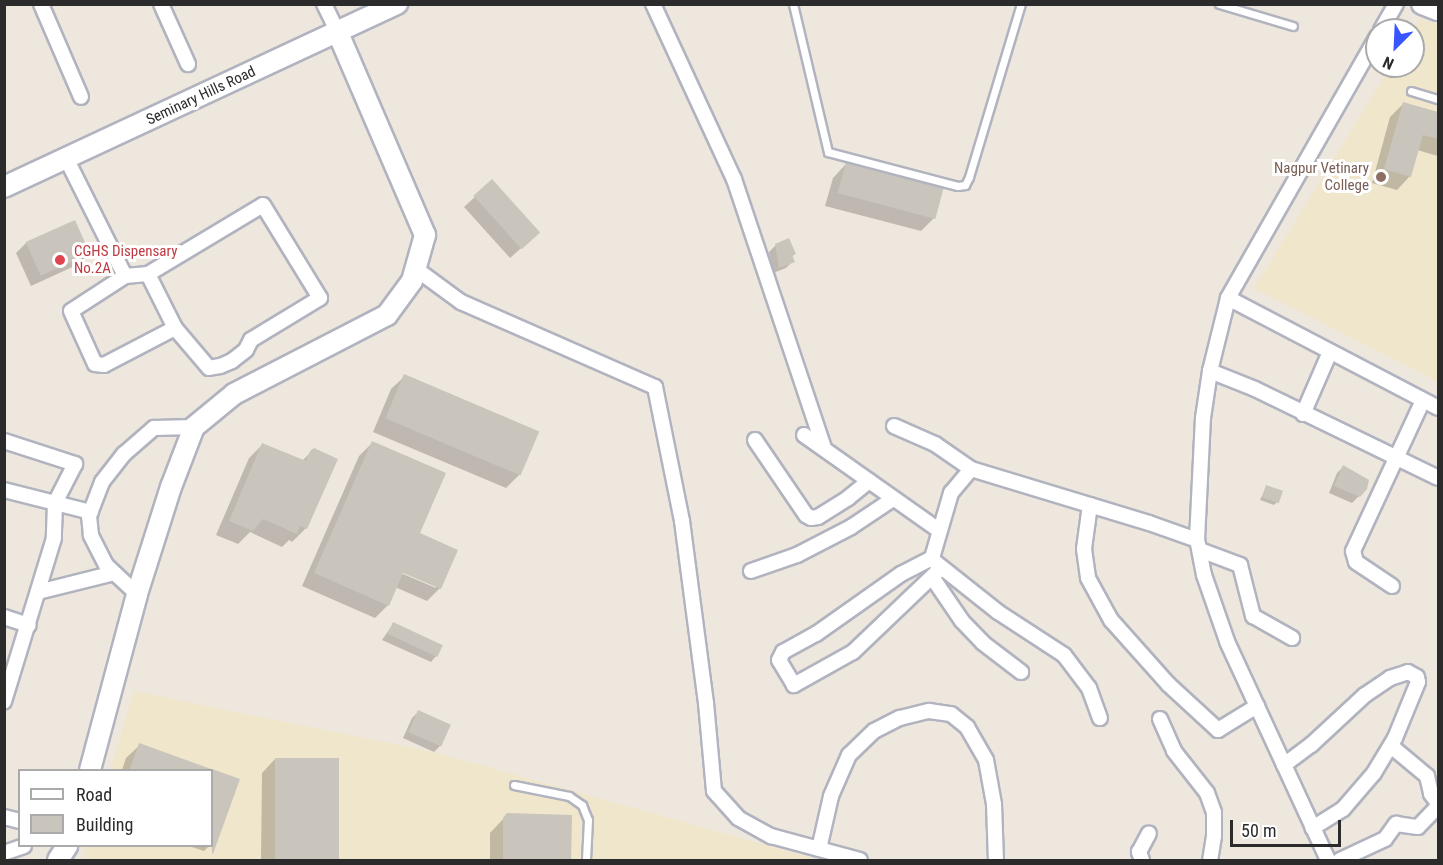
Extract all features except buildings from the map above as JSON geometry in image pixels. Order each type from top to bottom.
[{"type":"street","points":[[41,4],[81,97]]},
{"type":"street","points":[[161,4],[188,64]]},
{"type":"street","points":[[91,769],[137,594],[171,487],[194,426],[234,394],[387,315],[412,281],[416,268],[425,235],[324,4]]},
{"type":"street","name":"Seminary Hills Road","points":[[4,187],[397,4]]},
{"type":"street","points":[[653,4],[734,179],[824,448]]},
{"type":"street","points":[[1388,18],[1396,4]]},
{"type":"street","points":[[1422,4],[1438,10]]},
{"type":"street","points":[[1328,861],[1227,641],[1204,575],[1198,545],[1203,418],[1210,371],[1228,298],[1365,58]]},
{"type":"street","points":[[66,158],[125,276]]},
{"type":"street","points":[[148,274],[176,328],[210,368],[232,361],[246,350],[251,340],[320,298],[263,205],[148,274],[125,276],[71,311],[95,364],[104,364],[176,328]]},
{"type":"street","points":[[416,268],[461,302],[655,387],[682,521],[706,703],[714,790],[738,818],[771,836],[860,861]]},
{"type":"street","points":[[1228,298],[1438,408]]},
{"type":"street","points":[[1304,414],[1330,352]]},
{"type":"street","points":[[1210,371],[1255,389],[1397,456],[1438,478]]},
{"type":"street","points":[[1392,586],[1356,562],[1353,551],[1423,400]]},
{"type":"street","points":[[137,594],[106,565],[91,535],[91,512],[102,482],[124,454],[154,428],[194,426]]},
{"type":"street","points":[[894,426],[935,444],[971,469],[1090,505],[1198,545],[1240,565],[1253,616],[1292,638]]},
{"type":"street","points":[[804,435],[940,531]]},
{"type":"street","points":[[755,440],[806,515],[812,518],[818,517],[848,498],[869,481]]},
{"type":"street","points":[[4,441],[75,464],[56,504],[54,538],[4,702]]},
{"type":"street","points":[[971,469],[951,493],[940,531],[935,567],[962,621],[983,643],[1021,672]]},
{"type":"street","points":[[4,490],[91,512]]},
{"type":"street","points":[[751,571],[797,555],[842,531],[893,499]]},
{"type":"street","points":[[1090,505],[1084,549],[1088,578],[1111,620],[1168,684],[1218,730],[1257,706]]},
{"type":"street","points":[[935,567],[853,652],[794,685],[779,660],[783,652],[816,634],[901,574],[935,567],[1064,655],[1089,688],[1100,718]]},
{"type":"street","points":[[38,592],[114,573]]},
{"type":"street","points":[[4,617],[29,624]]},
{"type":"street","points":[[1284,765],[1311,745],[1365,695],[1390,678],[1408,672],[1415,674],[1418,682],[1391,746],[1358,794],[1343,808],[1313,828]]},
{"type":"street","points":[[819,849],[831,796],[849,755],[874,731],[900,718],[929,711],[951,714],[967,727],[986,760],[994,804],[996,861]]},
{"type":"street","points":[[1160,719],[1174,751],[1207,793],[1214,812],[1214,836],[1210,861]]},
{"type":"street","points":[[1340,861],[1384,839],[1396,824],[1418,828],[1438,804],[1431,794],[1427,776],[1391,746]]},
{"type":"street","points":[[1142,861],[1139,852],[1149,833]]},
{"type":"street","points":[[4,853],[21,847]]},
{"type":"street","points":[[58,861],[66,847]]},
{"type":"lane","points":[[793,4],[828,152],[958,186],[965,185],[969,177],[1021,4]]},
{"type":"lane","points":[[1219,4],[1293,26]]},
{"type":"lane","points":[[1411,91],[1438,99]]},
{"type":"lane","points":[[514,785],[568,796],[582,805],[588,820],[586,861]]},
{"type":"shaded area","name":"Nagpur Vetinary College","points":[[1425,20],[1438,24],[1438,382],[1254,288],[1384,78],[1425,78]]},
{"type":"shaded area","points":[[134,691],[438,753],[819,860],[82,860],[86,847],[213,847],[213,769],[110,769]]},
{"type":"place","name":"Nagpur Vetinary College","points":[[1381,177]]},
{"type":"place","name":"CGHS Dispensary No.2A","points":[[60,260]]}]
